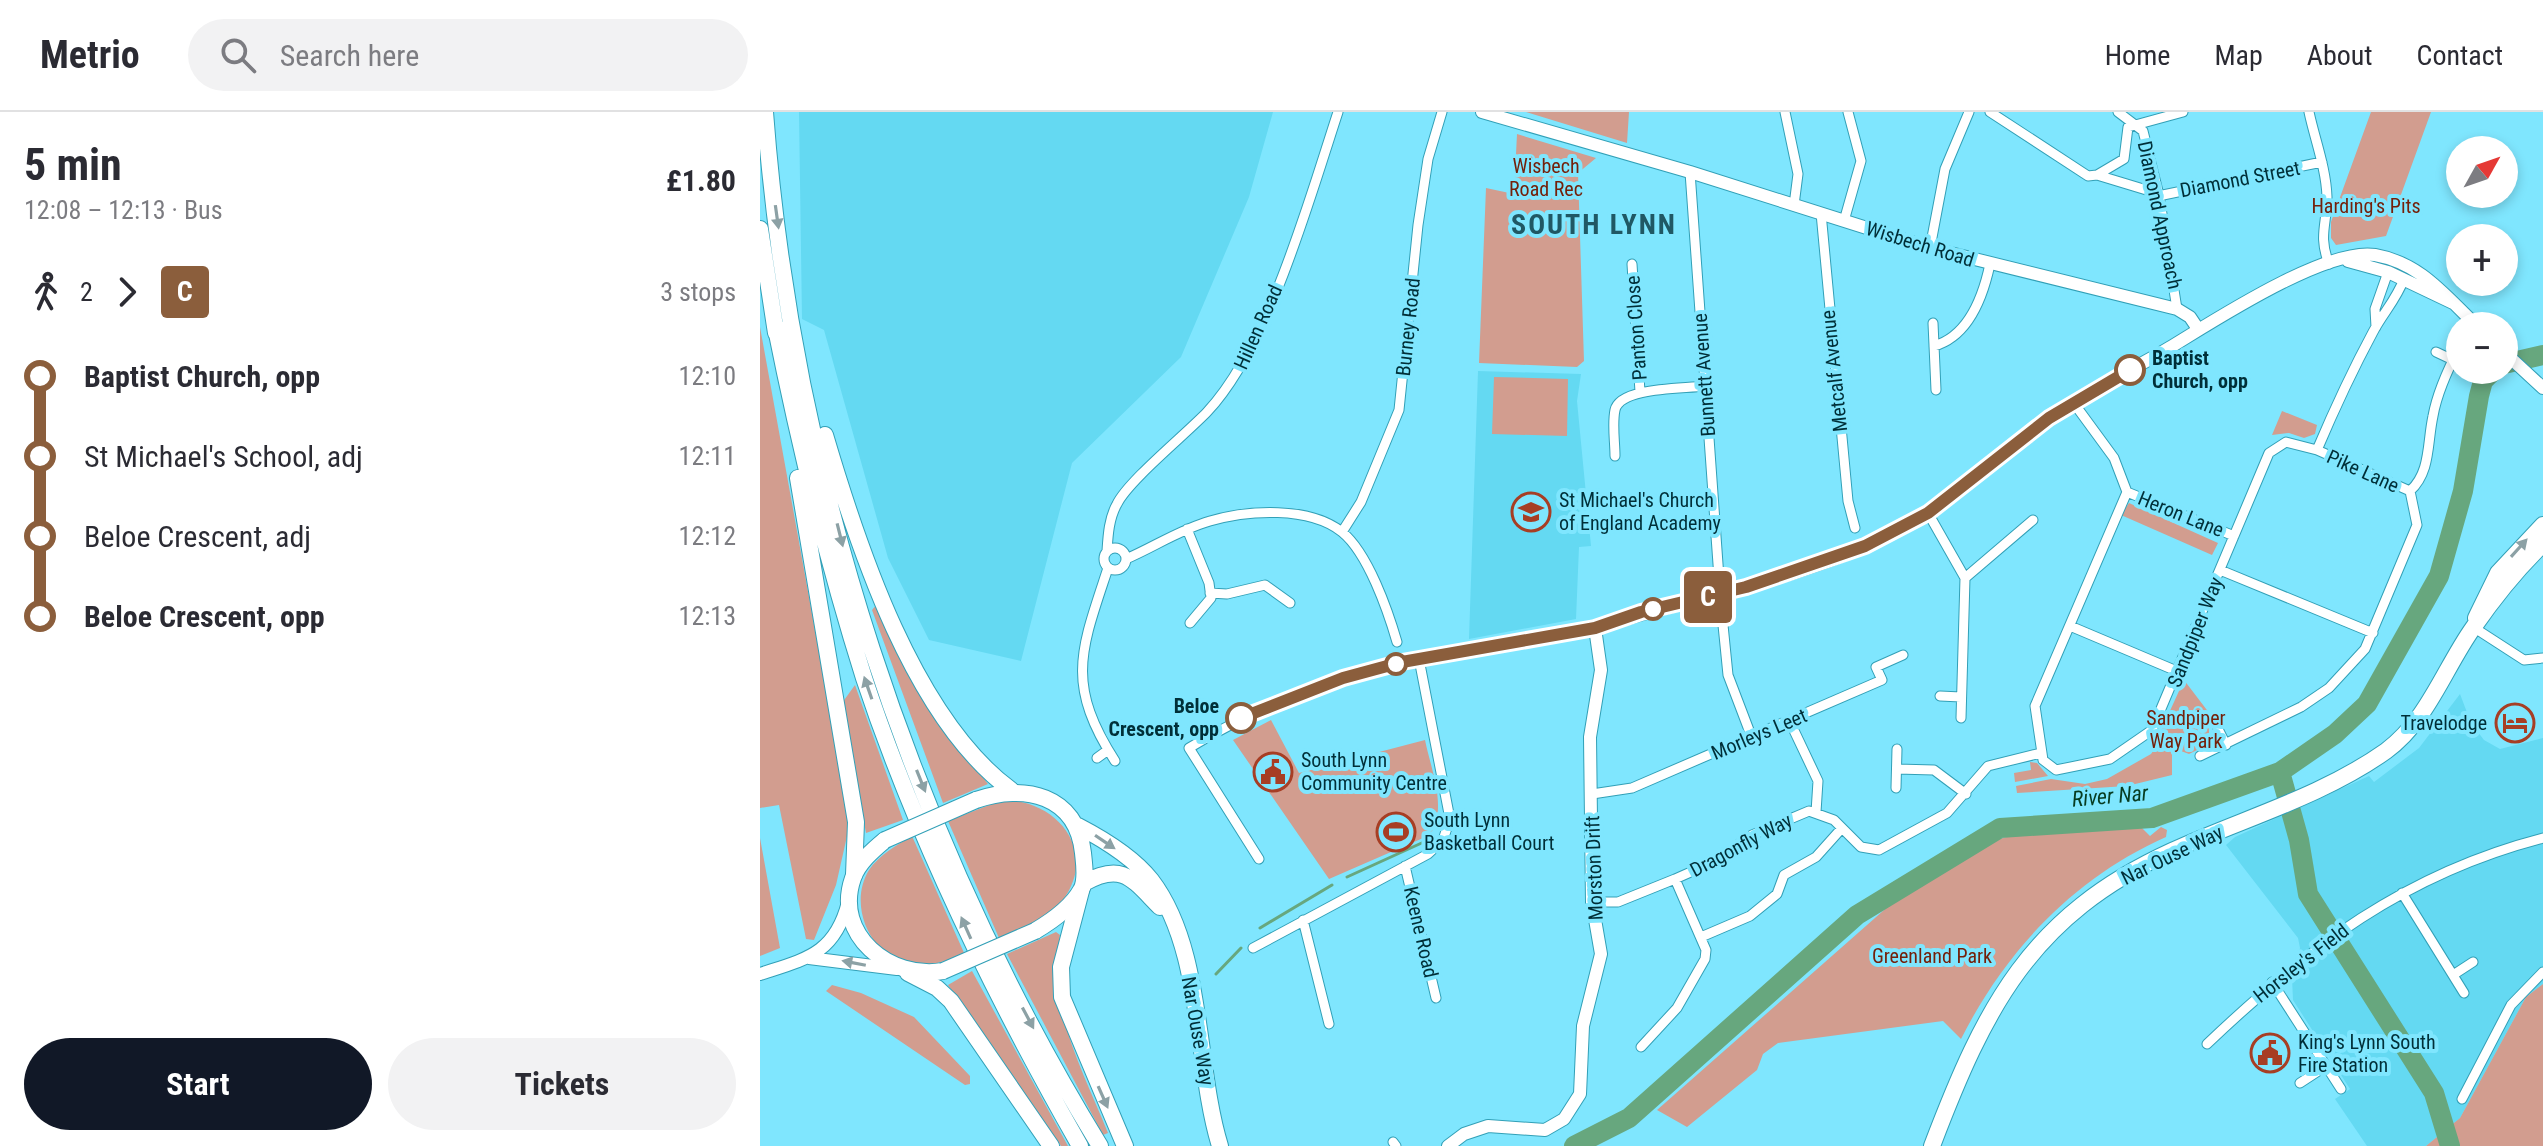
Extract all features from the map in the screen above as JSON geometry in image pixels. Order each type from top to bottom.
[{"type":"main road","points":[[765,112],[783,323],[856,822],[851,912],[861,939],[874,953],[937,988],[951,1001],[1051,1146]]},
{"type":"main road","points":[[760,229],[846,559],[910,754],[995,953],[1100,1146]]},
{"type":"main road","points":[[783,323],[897,633],[939,708],[983,767],[1011,790],[1042,797],[1078,826],[1082,887],[1061,967],[1062,997],[1125,1146]]},
{"type":"main road","points":[[783,323],[830,565],[892,754],[974,947],[1080,1146]]},
{"type":"main road","name":"Nar Ouse Way","points":[[2473,627],[2478,608],[2498,573],[2543,525]]},
{"type":"main road","name":"Nar Ouse Way","points":[[1932,1146],[1970,1048],[1987,1017],[2023,961],[2052,929],[2091,898],[2161,857],[2338,781],[2402,736],[2433,696],[2473,627],[2543,544]]},
{"type":"main road","points":[[852,883],[885,840],[976,800],[1011,790]]},
{"type":"main road","name":"Nar Ouse Way","points":[[1078,826],[1139,868],[1160,894],[1188,972],[1220,1146]]},
{"type":"main road","name":"Nar Ouse Way","points":[[1082,887],[1103,873],[1124,875],[1170,917]]},
{"type":"main road","points":[[904,971],[943,971],[1035,931],[1060,914],[1082,887]]},
{"type":"street","name":"Hillen Road","points":[[1115,761],[1087,711],[1081,665],[1108,568],[1104,558],[1109,524],[1117,501],[1208,411],[1235,379],[1280,280],[1338,112]]},
{"type":"street","name":"Burney Road","points":[[1342,532],[1361,502],[1399,410],[1418,225],[1428,159],[1442,112]]},
{"type":"street","name":"Wisbech Road","points":[[1482,112],[1690,172],[1930,248],[2177,309]]},
{"type":"street","points":[[1785,112],[1798,174],[1794,205]]},
{"type":"street","points":[[1844,221],[1861,161],[1848,112]]},
{"type":"street","points":[[1930,248],[1945,169],[1969,112]]},
{"type":"street","points":[[1990,112],[2082,173],[2159,195]]},
{"type":"street","points":[[2118,112],[2136,123]]},
{"type":"street","points":[[2097,175],[2124,159],[2127,130],[2136,123],[2183,112]]},
{"type":"street","points":[[2309,112],[2322,162],[2327,199],[2321,233],[2329,264]]},
{"type":"street","name":"Diamond Approach","points":[[2136,123],[2143,131],[2159,195],[2177,309]]},
{"type":"street","name":"Diamond Street","points":[[2159,195],[2322,162]]},
{"type":"street","name":"Bunnett Avenue","points":[[1690,172],[1719,578]]},
{"type":"street","name":"Metcalf Avenue","points":[[1821,213],[1846,485],[1855,528]]},
{"type":"street","points":[[1259,859],[1189,748],[1260,708],[1301,692],[1419,659],[1595,628],[1641,612],[1720,595],[1865,546],[1928,513],[2073,402],[2265,290],[2329,264],[2364,255],[2392,260],[2429,277],[2462,312]]},
{"type":"street","points":[[2345,261],[2388,272],[2453,303]]},
{"type":"street","name":"Panton Close","points":[[1632,264],[1640,392]]},
{"type":"street","points":[[1934,346],[1943,343],[1970,320],[1990,264]]},
{"type":"street","points":[[2376,327],[2375,309],[2388,272]]},
{"type":"street","points":[[2317,450],[2376,327],[2396,300],[2404,279]]},
{"type":"street","points":[[2177,309],[2190,317],[2198,329]]},
{"type":"street","points":[[1933,323],[1936,390]]},
{"type":"street","points":[[2436,352],[2446,357]]},
{"type":"street","points":[[2518,365],[2539,385]]},
{"type":"street","points":[[2200,756],[2280,719],[2329,688],[2365,649],[2417,525],[2410,491],[2419,482],[2426,466],[2433,414],[2446,379]]},
{"type":"street","name":"Panton Close","points":[[1615,456],[1615,409],[1629,394],[1704,386]]},
{"type":"street","points":[[2041,753],[2035,706],[2127,492],[2114,458],[2073,402]]},
{"type":"street","name":"Sandpiper Way","points":[[2041,753],[2046,764],[2056,770],[2097,764],[2125,751],[2152,730],[2275,447],[2286,442],[2317,450]]},
{"type":"street","name":"Pike Lane","points":[[2317,450],[2410,491]]},
{"type":"street","name":"Heron Lane","points":[[2127,492],[2234,536]]},
{"type":"street","points":[[1108,568],[1118,570],[1126,559],[1187,529],[1250,513],[1289,515],[1342,532],[1384,602],[1397,642]]},
{"type":"street","points":[[1928,513],[1965,578],[1961,718]]},
{"type":"street","points":[[1965,578],[2033,520]]},
{"type":"street","points":[[1187,529],[1211,598],[1190,623]]},
{"type":"street","points":[[1107,551],[1121,550],[1126,559]]},
{"type":"street","points":[[2220,570],[2373,633]]},
{"type":"street","points":[[1210,593],[1227,594],[1265,585],[1290,603]]},
{"type":"street","points":[[1720,595],[1728,675],[1752,738]]},
{"type":"street","points":[[2070,626],[2179,672]]},
{"type":"street","points":[[2473,627],[2524,660],[2543,658]]},
{"type":"street","name":"Morston Drift","points":[[1448,1146],[1464,1134],[1488,1126],[1545,1130],[1564,1119],[1576,1105],[1582,1081],[1583,1026],[1601,954],[1592,902],[1590,737],[1601,670],[1595,628]]},
{"type":"street","name":"Morleys Leet","points":[[1592,794],[1632,788],[1790,722],[1882,680],[1876,667],[1903,655]]},
{"type":"street","points":[[1253,948],[1405,866],[1443,840],[1450,819],[1419,659]]},
{"type":"street","points":[[1940,696],[1961,697]]},
{"type":"street","points":[[1790,722],[1818,781],[1816,812]]},
{"type":"street","points":[[2218,729],[2226,745]]},
{"type":"street","points":[[1896,788],[1897,749]]},
{"type":"street","points":[[1097,758],[1108,750]]},
{"type":"street","name":"Dragonfly Way","points":[[1592,902],[1618,902],[1675,879],[1711,863],[1752,835],[1800,814],[1816,812],[1842,828],[1861,847],[1879,850],[1947,813],[1988,766],[2041,753]]},
{"type":"street","points":[[1897,769],[1934,770],[1966,794]]},
{"type":"street","points":[[1701,937],[1750,916],[1777,894],[1784,875],[1816,857],[1842,828]]},
{"type":"street","name":"Horsley's Field","points":[[2207,1044],[2272,982],[2342,929],[2402,893],[2493,852],[2543,838]]},
{"type":"street","name":"Keene Road","points":[[1405,866],[1436,998]]},
{"type":"street","points":[[1641,1047],[1677,1008],[1702,967],[1706,950],[1675,879]]},
{"type":"street","points":[[760,974],[804,960],[830,942],[839,928],[852,883]]},
{"type":"street","points":[[2402,893],[2464,993]]},
{"type":"street","points":[[1303,920],[1329,1024]]},
{"type":"street","points":[[804,960],[904,971]]},
{"type":"street","points":[[2453,975],[2473,962]]},
{"type":"street","points":[[2462,1099],[2511,1005],[2543,972]]},
{"type":"street","points":[[2272,982],[2341,1089]]},
{"type":"street","points":[[2300,1083],[2326,1066]]},
{"type":"shaded area","points":[[799,112],[1273,112],[1249,197],[1181,357],[1072,463],[1021,661],[929,640],[888,558],[824,330],[802,319]]},
{"type":"shaded area","name":"St Michael's Church of England Academy","points":[[1478,371],[1581,374],[1577,401],[1591,546],[1579,547],[1576,619],[1469,639]]},
{"type":"shaded area","points":[[2460,694],[2471,723],[2484,740],[2500,749],[2543,738],[2543,984],[2526,997],[2460,1118],[2426,1146],[2367,1146],[2335,1099],[2350,1089],[2293,1000],[2292,978],[2300,948],[2298,938],[2226,845],[2235,837],[2369,776],[2374,782],[2419,748]]},
{"type":"green space","points":[[1526,112],[1629,112],[1627,143]]},
{"type":"green space","name":"Harding's Pits","points":[[2371,112],[2431,112],[2386,236],[2336,245],[2331,238],[2331,222]]},
{"type":"green space","name":"Wisbech Road Rec","points":[[1517,134],[1596,158],[1578,173],[1584,361],[1577,367],[1479,363],[1486,188],[1514,194]]},
{"type":"green space","points":[[760,327],[850,823],[836,885],[814,940],[806,939],[779,805],[760,808]]},
{"type":"green space","points":[[1494,377],[1568,379],[1567,436],[1492,434]]},
{"type":"green space","points":[[2282,411],[2317,425],[2315,434],[2304,438],[2289,433],[2272,435]]},
{"type":"green space","points":[[2129,503],[2218,543],[2212,555],[2121,515]]},
{"type":"green space","points":[[877,604],[931,711],[988,784],[943,803],[872,610]]},
{"type":"green space","name":"Sandpiper Way Park","points":[[2184,680],[2216,722],[2209,726],[2209,744],[2189,754],[2173,748],[2159,735]]},
{"type":"green space","points":[[855,685],[903,820],[866,833],[842,703]]},
{"type":"green space","points":[[1271,720],[1299,773],[1425,740],[1438,801],[1438,813],[1430,835],[1329,879],[1233,740]]},
{"type":"green space","points":[[2160,741],[2172,752],[2172,775],[2127,786],[2017,793],[2016,786],[2051,779],[2085,784],[2107,779],[2151,754]]},
{"type":"green space","points":[[2030,762],[2037,763],[2048,776],[2015,782],[2014,773],[2031,770]]},
{"type":"green space","points":[[1002,800],[1040,808],[1055,818],[1067,831],[1074,847],[1076,864],[1073,882],[1057,907],[1042,918],[999,938],[948,821]]},
{"type":"green space","name":"Greenland Park","points":[[2139,825],[2150,836],[2161,827],[2167,830],[2166,837],[2101,873],[2046,920],[1999,976],[1961,1039],[1943,1021],[1778,1043],[1763,1054],[1757,1070],[1687,1127],[1657,1110],[1892,903],[1993,841],[2016,834]]},
{"type":"green space","points":[[912,836],[965,955],[922,966],[906,964],[891,957],[879,946],[869,933],[861,902],[862,885],[869,870],[889,851]]},
{"type":"green space","points":[[760,838],[780,948],[760,956]]},
{"type":"green space","points":[[1056,932],[1060,935],[1057,961],[1062,1012],[1078,1061],[1108,1133],[1103,1135],[1007,954]]},
{"type":"green space","points":[[972,971],[1068,1146],[1061,1146],[948,985]]},
{"type":"green space","points":[[2543,984],[2543,1146],[2426,1146],[2460,1118],[2526,997]]},
{"type":"green space","points":[[832,985],[861,993],[914,1017],[970,1076],[970,1084],[965,1085],[826,991]]},
{"type":"waterway","name":"River Nar","points":[[2518,361],[2543,355]]},
{"type":"waterway","name":"River Nar","points":[[1574,1146],[1629,1118],[1857,915],[2000,828],[2152,818],[2280,772],[2335,734],[2367,704],[2439,576],[2463,491],[2482,384]]},
{"type":"waterway","points":[[2280,772],[2299,840],[2308,894],[2434,1093],[2450,1146]]},
{"type":"waterway","points":[[1347,877],[1426,841]]},
{"type":"waterway","points":[[1260,928],[1332,885]]},
{"type":"waterway","points":[[1216,974],[1241,948]]},
{"type":"bus line","name":"C","points":[[1241,718],[1343,678],[1402,662],[1556,632],[1595,628],[1641,612],[1720,595],[1865,546],[1928,513],[2049,418],[2093,389],[2130,370]]},
{"type":"place","name":"Baptist Church, opp","points":[[2130,370]]},
{"type":"place","name":"St Michael's Church of England Academy","points":[[1531,512]]},
{"type":"place","name":"Beloe Crescent, opp","points":[[1241,718]]},
{"type":"place","name":"Travelodge","points":[[2515,723]]},
{"type":"place","name":"South Lynn Community Centre","points":[[1273,772]]},
{"type":"place","name":"South Lynn Basketball Court","points":[[1396,832]]},
{"type":"place","name":"King's Lynn South Fire Station","points":[[2270,1053]]},
{"type":"district","name":"SOUTH LYNN","points":[[1594,224]]}]
